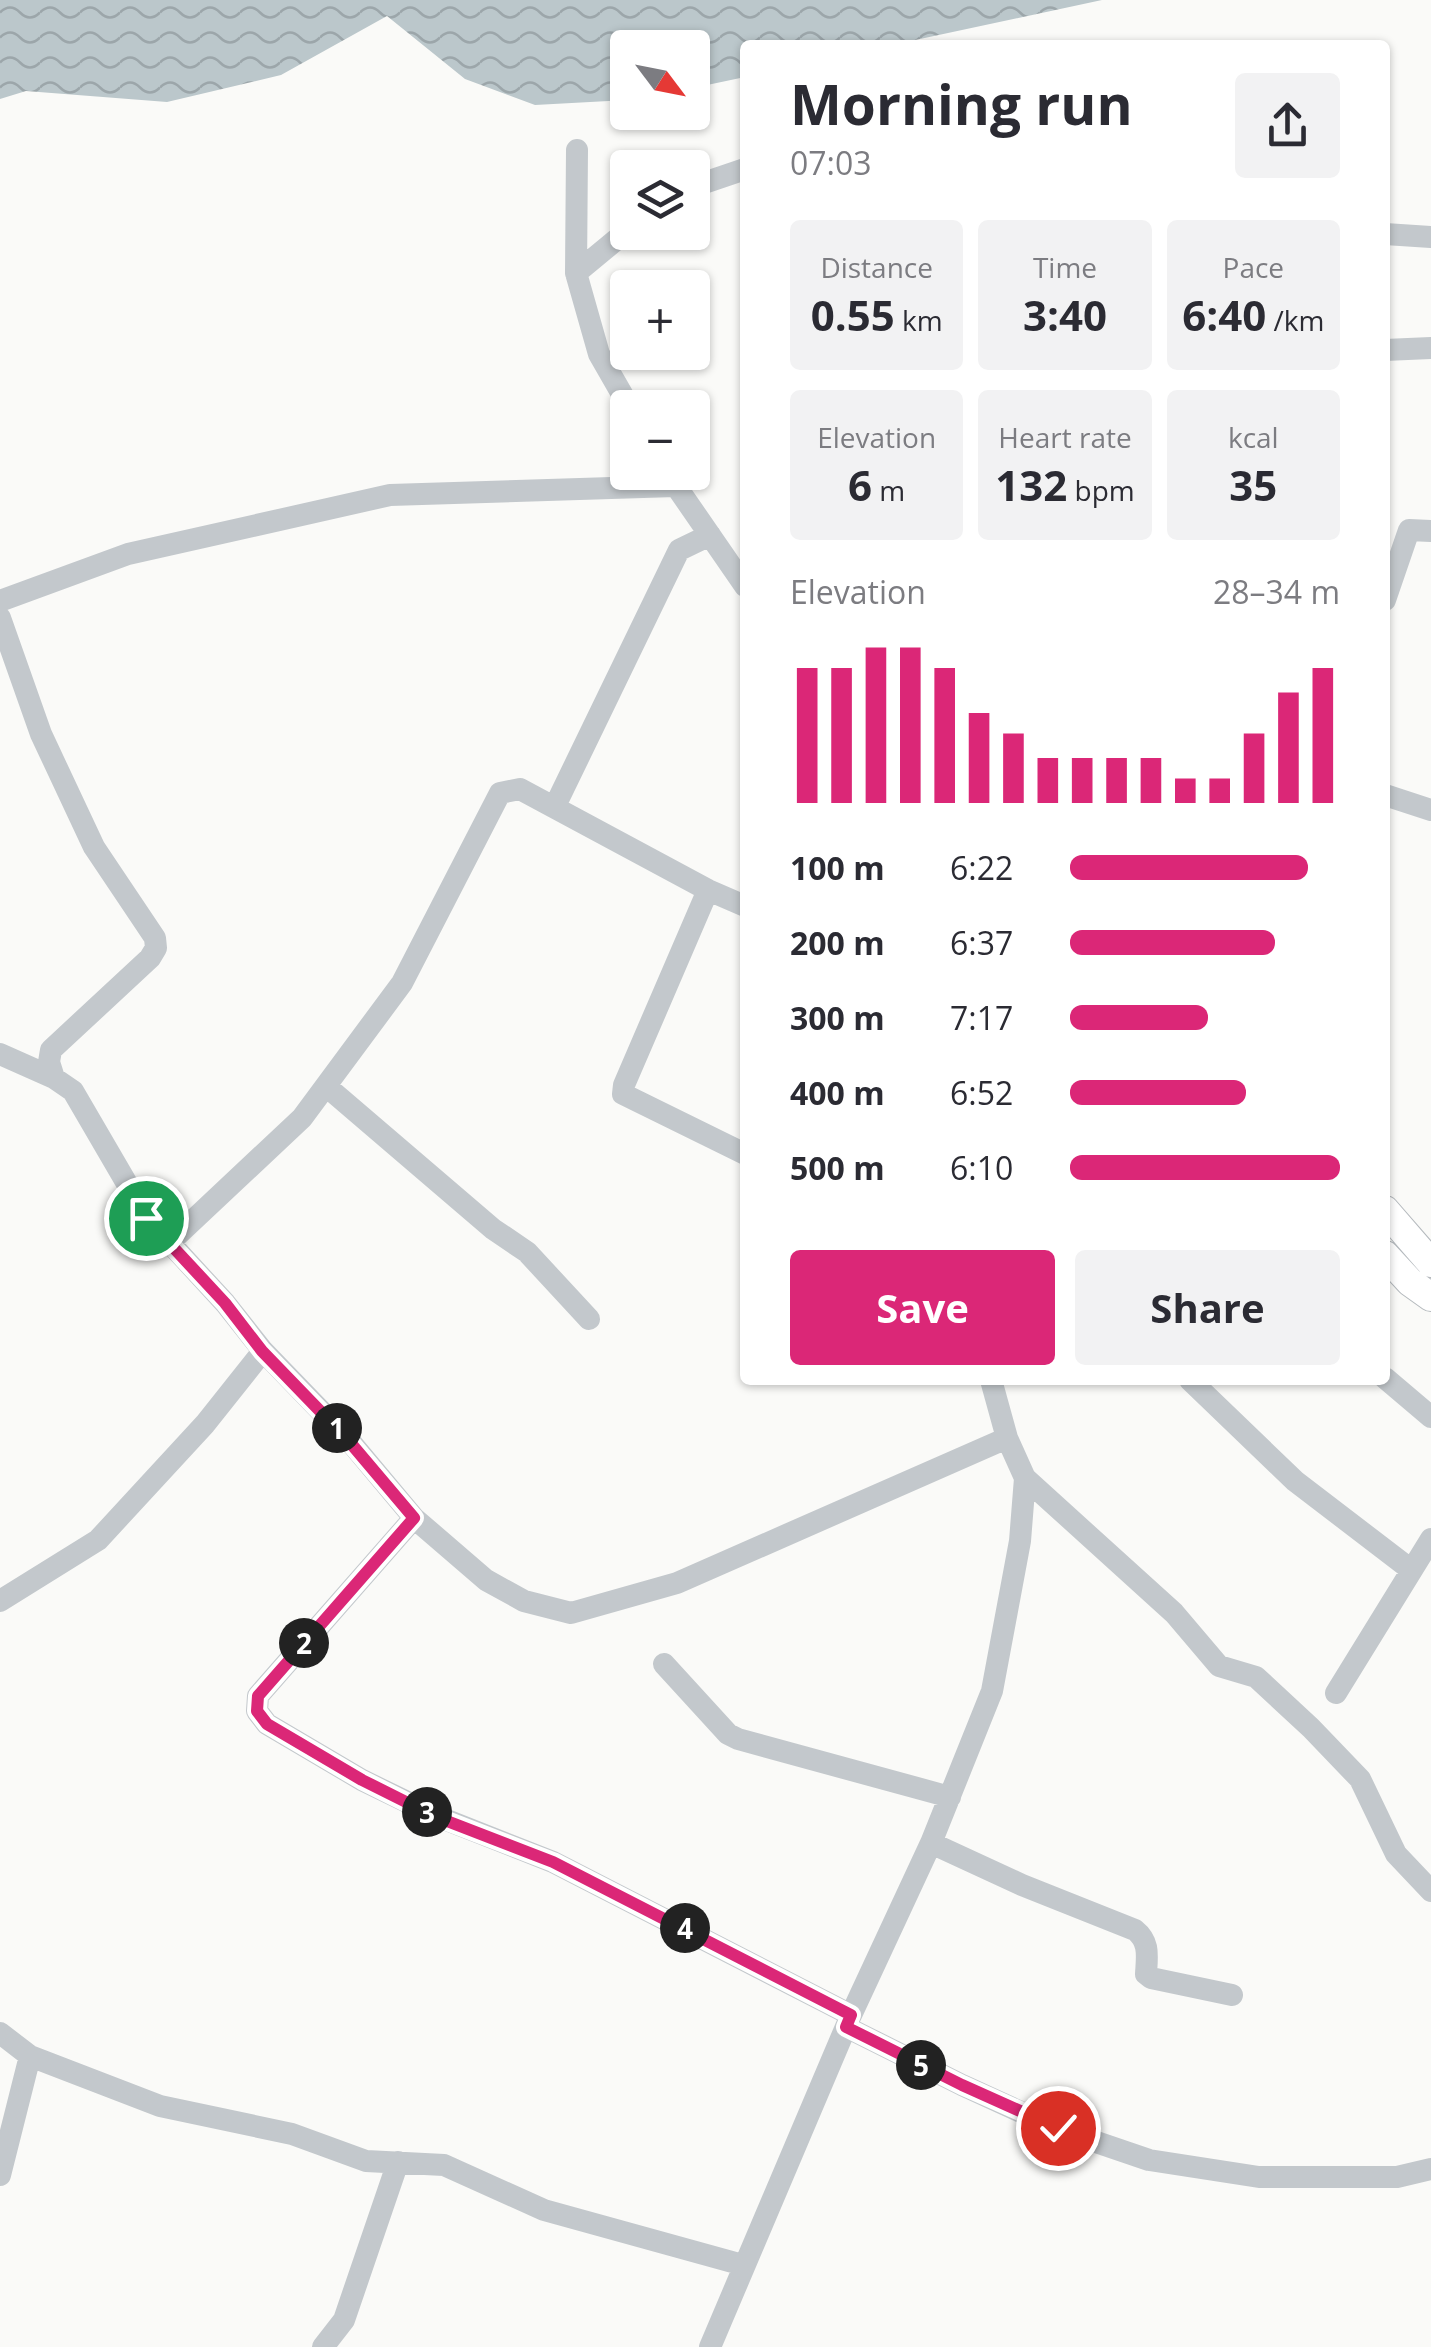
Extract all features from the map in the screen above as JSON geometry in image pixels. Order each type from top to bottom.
[{"type":"main road","points":[[1390,1216],[1431,1263]]},
{"type":"main road","points":[[1390,1260],[1431,1297]]},
{"type":"street","points":[[577,150],[576,273],[599,354],[620,390]]},
{"type":"street","points":[[710,181],[740,170]]},
{"type":"street","points":[[1390,234],[1431,237]]},
{"type":"street","points":[[576,273],[610,245]]},
{"type":"street","points":[[1390,350],[1431,348]]},
{"type":"street","points":[[0,601],[128,554],[390,495],[610,482]]},
{"type":"street","points":[[679,490],[740,579]]},
{"type":"street","points":[[1390,565],[1409,530],[1431,531]]},
{"type":"street","points":[[555,806],[678,550],[710,535]]},
{"type":"street","points":[[0,618],[41,734],[94,848],[155,938],[156,948],[150,958],[51,1050],[49,1062],[54,1078]]},
{"type":"street","points":[[170,1242],[302,1118],[326,1086],[402,983],[494,798],[506,789],[514,788],[555,806],[740,904]]},
{"type":"street","points":[[1390,797],[1431,810]]},
{"type":"street","points":[[708,890],[623,1094],[740,1152]]},
{"type":"street","points":[[0,1054],[74,1091],[146,1218],[225,1303],[262,1351],[348,1440],[414,1518],[486,1580],[524,1601],[570,1613],[677,1583],[1007,1438]]},
{"type":"street","points":[[326,1086],[493,1230],[527,1252],[589,1318]]},
{"type":"street","points":[[0,1602],[98,1540],[205,1424],[262,1351]]},
{"type":"street","points":[[1390,1382],[1431,1417]]},
{"type":"street","points":[[991,1385],[1007,1438],[1025,1478],[1174,1613],[1219,1666],[1256,1677],[1311,1728],[1360,1779],[1396,1854],[1431,1890]]},
{"type":"street","points":[[1195,1385],[1295,1480],[1410,1570]]},
{"type":"street","points":[[710,2347],[848,2021],[931,1843],[992,1691],[1020,1541],[1025,1478]]},
{"type":"street","points":[[414,1518],[258,1696],[257,1711],[267,1724],[362,1780],[434,1816],[553,1862],[962,2085],[1058,2128],[1149,2160],[1258,2177],[1397,2177],[1431,2169]]},
{"type":"street","points":[[1336,1693],[1431,1539]]},
{"type":"street","points":[[664,1664],[728,1734],[738,1739],[950,1797]]},
{"type":"street","points":[[931,1843],[1135,1930],[1144,1938],[1146,1974],[1151,1978],[1232,1995]]},
{"type":"street","points":[[0,2033],[30,2056],[160,2106],[292,2134],[366,2161],[444,2165],[544,2210],[742,2265]]},
{"type":"street","points":[[0,2175],[30,2056]]},
{"type":"street","points":[[323,2347],[344,2320],[398,2162]]},
{"type":"water","points":[[0,0],[1102,0],[915,40],[740,40],[740,78],[710,84],[710,30],[610,30],[610,101],[535,105],[465,79],[387,16],[281,75],[167,102],[26,91],[0,99]]},
{"type":"route","points":[[146,1218],[414,1518],[258,1696],[257,1711],[267,1724],[362,1780],[434,1816],[553,1862],[680,1925],[851,2015],[846,2027],[1058,2128]]}]
